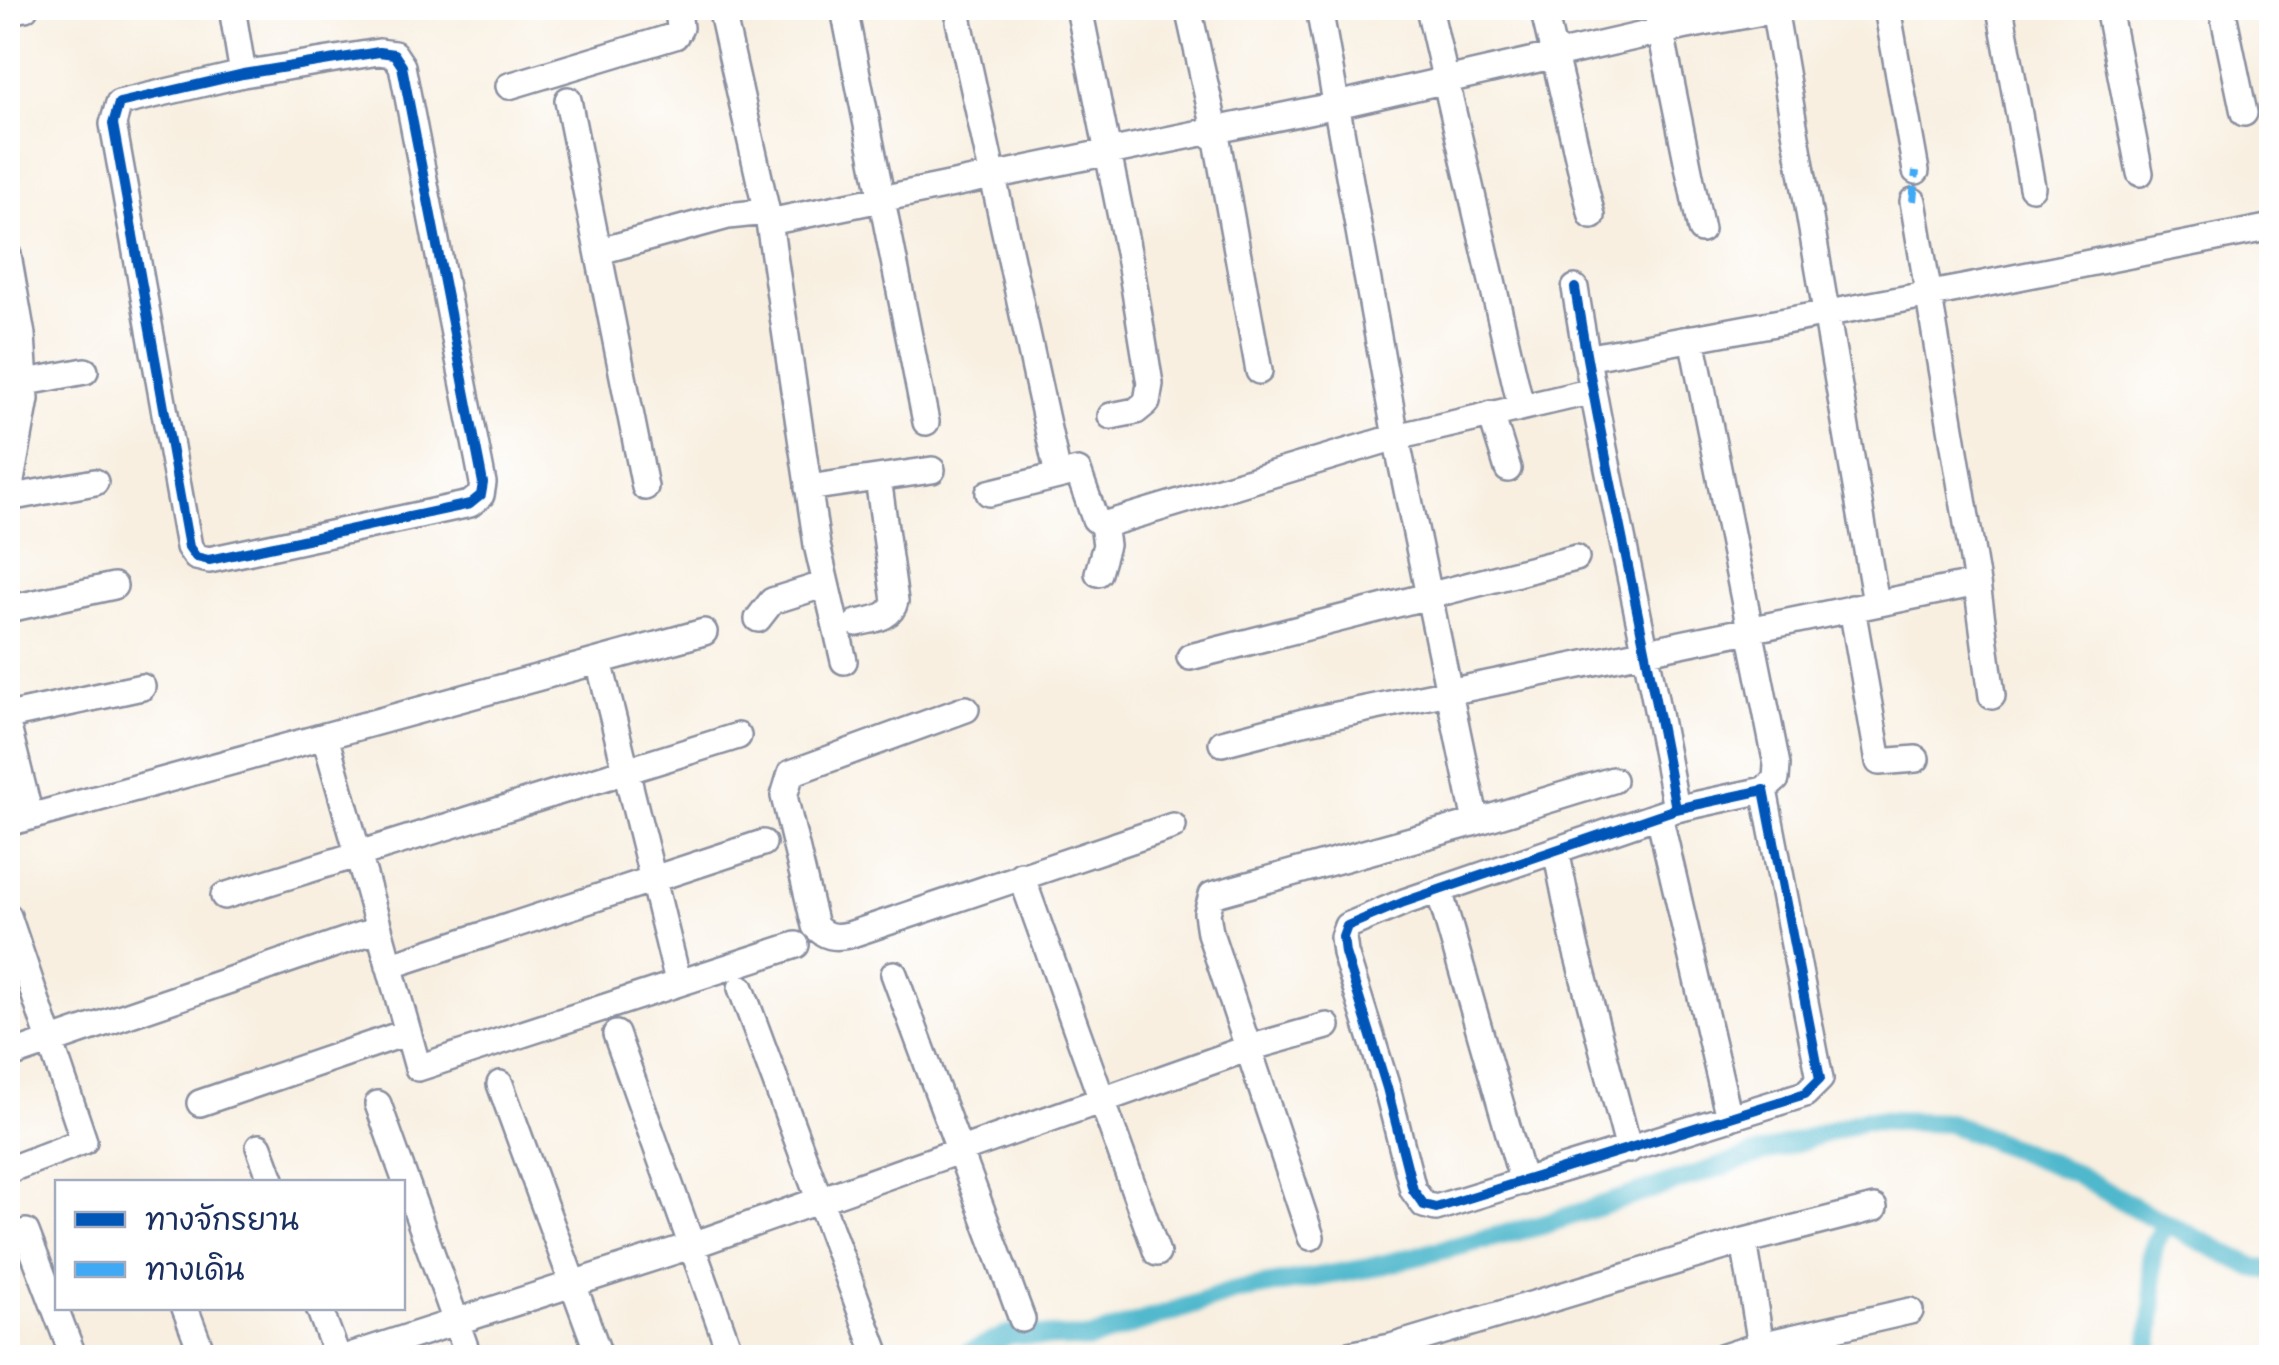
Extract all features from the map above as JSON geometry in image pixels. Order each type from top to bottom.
[{"type":"street","points":[[8,11],[25,8]]},
{"type":"street","points":[[232,8],[243,74]]},
{"type":"street","points":[[509,86],[675,36],[680,28],[678,8]]},
{"type":"street","points":[[721,8],[768,217],[808,488],[844,660]]},
{"type":"street","points":[[1079,8],[1131,266],[1150,384],[1147,402],[1136,412],[1111,416]]},
{"type":"street","points":[[1188,8],[1260,371]]},
{"type":"street","points":[[1319,8],[1396,437],[1476,822]]},
{"type":"street","points":[[1430,8],[1521,407]]},
{"type":"street","points":[[1543,8],[1592,216]]},
{"type":"street","points":[[600,251],[728,216],[768,217],[883,198],[1447,81],[1554,56],[1659,19],[1777,8],[1828,312],[1880,762],[1916,760]]},
{"type":"street","points":[[1887,8],[1916,172]]},
{"type":"street","points":[[2000,8],[2032,187]]},
{"type":"street","points":[[2108,8],[2140,173]]},
{"type":"street","points":[[2222,8],[2244,113]]},
{"type":"street","points":[[846,19],[926,422]]},
{"type":"street","points":[[1659,19],[1701,230]]},
{"type":"street","points":[[959,20],[1058,475]]},
{"type":"street","points":[[379,52],[394,54],[402,66],[483,483],[481,495],[470,504],[209,560],[196,557],[190,546],[112,124],[118,103],[243,74],[379,52]]},
{"type":"street","points":[[568,100],[646,487]]},
{"type":"street","points":[[1914,201],[1992,696]]},
{"type":"street","points":[[1586,358],[2272,226]]},
{"type":"street","points":[[8,254],[22,335],[16,384],[23,418],[8,497],[95,482]]},
{"type":"street","points":[[1575,288],[1586,358],[1648,650],[1667,812],[1729,1118]]},
{"type":"street","points":[[1692,338],[1752,628],[1777,765],[1776,779],[1764,790],[1667,812],[1439,890],[1347,926],[1343,936],[1413,1190],[1424,1206],[1436,1208],[1805,1094],[1820,1079],[1764,790]]},
{"type":"street","points":[[16,384],[85,371]]},
{"type":"street","points":[[1103,525],[1396,437],[1593,392]]},
{"type":"street","points":[[1491,414],[1508,469]]},
{"type":"street","points":[[808,488],[932,470]]},
{"type":"street","points":[[989,493],[1073,470],[1082,475],[1095,519],[1103,525],[1106,545],[1098,572]]},
{"type":"street","points":[[857,623],[886,616],[893,609],[878,478]]},
{"type":"street","points":[[1190,657],[1576,558]]},
{"type":"street","points":[[758,618],[772,601],[826,584]]},
{"type":"street","points":[[1222,743],[1277,728],[1977,584]]},
{"type":"street","points":[[8,609],[114,586]]},
{"type":"street","points":[[8,727],[19,820],[704,632]]},
{"type":"street","points":[[598,661],[678,981]]},
{"type":"street","points":[[8,716],[142,687]]},
{"type":"street","points":[[966,708],[791,772],[784,796],[815,926],[822,934],[850,935],[1173,826]]},
{"type":"street","points":[[325,736],[418,1068],[796,944]]},
{"type":"street","points":[[224,896],[738,736]]},
{"type":"street","points":[[1311,1237],[1210,933],[1207,914],[1212,895],[1613,780]]},
{"type":"street","points":[[390,966],[763,843]]},
{"type":"street","points":[[1556,850],[1576,946],[1629,1150]]},
{"type":"street","points":[[1021,875],[1157,1252]]},
{"type":"street","points":[[1439,890],[1523,1182]]},
{"type":"street","points":[[8,1056],[379,929]]},
{"type":"street","points":[[8,1170],[84,1141],[10,930]]},
{"type":"street","points":[[894,974],[1022,1319]]},
{"type":"street","points":[[741,988],[878,1358]]},
{"type":"street","points":[[320,1310],[341,1358],[693,1245],[1249,1048],[1327,1026]]},
{"type":"street","points":[[200,1102],[408,1032]]},
{"type":"street","points":[[616,1034],[732,1358]]},
{"type":"street","points":[[500,1084],[600,1358]]},
{"type":"street","points":[[378,1104],[469,1358]]},
{"type":"street","points":[[259,1147],[271,1180]]},
{"type":"street","points":[[1332,1358],[1391,1347],[1744,1241],[1874,1208]]},
{"type":"street","points":[[26,1232],[55,1308]]},
{"type":"street","points":[[1744,1241],[1762,1351]]},
{"type":"street","points":[[56,1310],[74,1358]]},
{"type":"street","points":[[187,1310],[204,1358]]},
{"type":"street","points":[[1722,1358],[1910,1311]]},
{"type":"waterway","points":[[957,1358],[1011,1334],[1089,1339],[1235,1291],[1369,1268],[1542,1225],[1864,1120],[1949,1123],[2072,1172],[2253,1267],[2272,1271]]},
{"type":"waterway","points":[[2148,1358],[2154,1304],[2151,1255],[2167,1224]]},
{"type":"marked path","points":[[1913,201],[1916,171]]},
{"type":"cycle path","points":[[379,52],[394,54],[402,66],[483,483],[481,495],[470,504],[209,560],[196,557],[189,547],[113,124],[119,103],[243,74],[379,52]]},
{"type":"cycle path","points":[[1575,288],[1676,809],[1764,790],[1820,1079],[1805,1094],[1436,1208],[1424,1205],[1413,1190],[1387,1088],[1345,953],[1343,937],[1347,926],[1404,902],[1676,809]]}]
